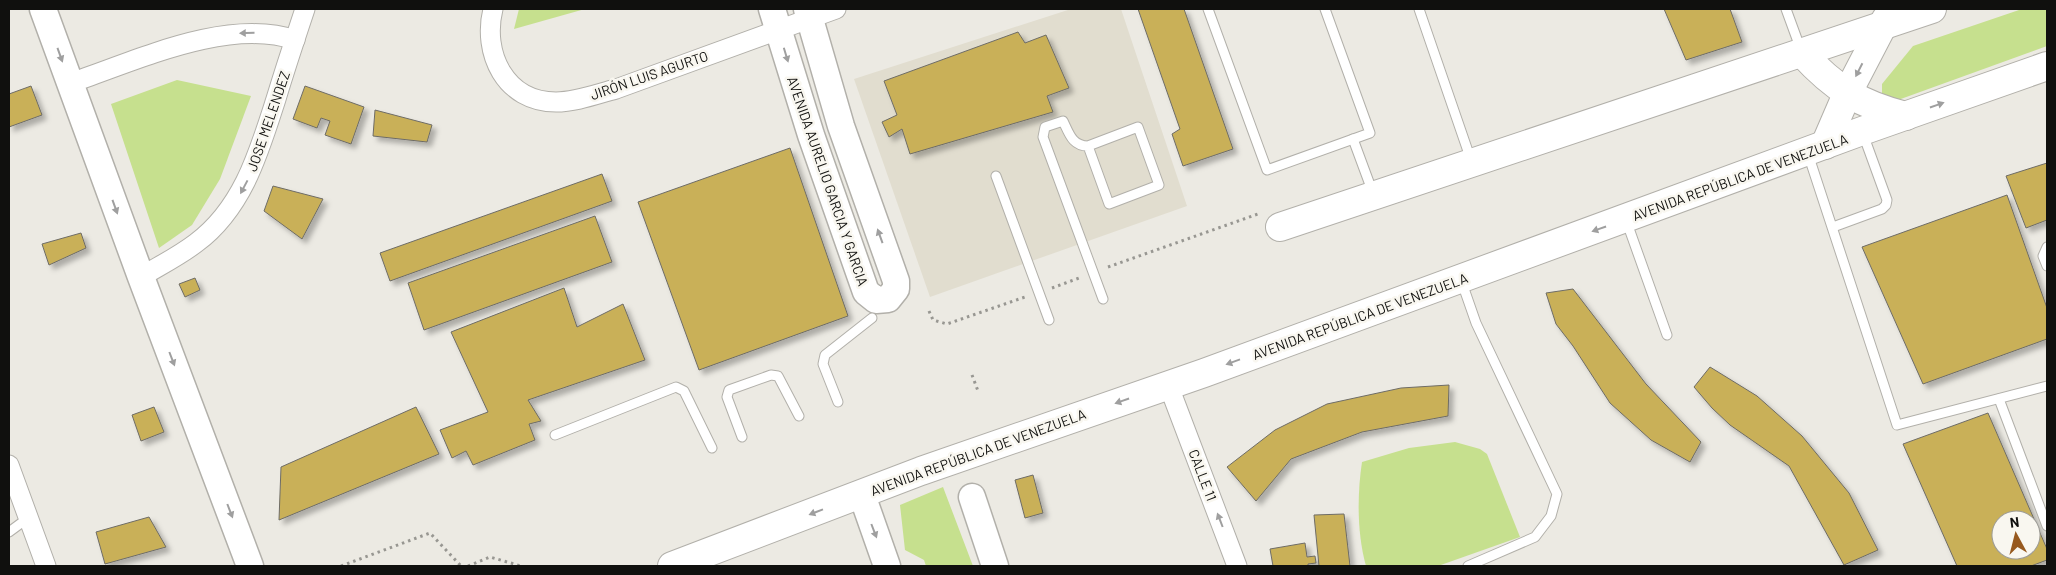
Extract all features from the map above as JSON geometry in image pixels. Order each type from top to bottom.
[{"type":"main road","points":[[43,9],[250,566]]},
{"type":"main road","points":[[1272,220],[1374,195],[1802,53],[1887,18],[1932,9]]},
{"type":"main road","name":"AVENIDA AURELIO GARCIA Y GARCIA","points":[[775,19],[811,135],[866,292],[876,300],[888,299],[896,289],[896,282],[841,126],[808,14]]},
{"type":"main road","points":[[1816,148],[1887,18]]},
{"type":"main road","points":[[1802,53],[1822,76],[1847,94],[1866,104],[1906,116]]},
{"type":"main road","name":"AVENIDA REPÚBLICA DE VENEZUELA","points":[[672,566],[921,471],[1460,280],[1862,131],[2047,66]]},
{"type":"main road","points":[[862,495],[887,566]]},
{"type":"main road","points":[[972,496],[995,566]]},
{"type":"street","name":"JOSE MELENDEZ","points":[[141,277],[196,243],[222,218],[239,196],[251,173],[260,148],[294,40],[306,9]]},
{"type":"street","name":"JIRÓN LUIS AGURTO","points":[[493,9],[489,26],[491,48],[498,70],[514,88],[533,99],[556,102],[586,98],[616,89],[775,19],[836,9]]},
{"type":"street","points":[[70,83],[196,41],[224,34],[275,33],[294,40]]},
{"type":"street","name":"CALLE 11","points":[[1168,384],[1237,566]]},
{"type":"street","points":[[9,465],[46,566]]},
{"type":"lane","points":[[1208,9],[1267,170],[1370,133],[1325,9]]},
{"type":"lane","points":[[1419,9],[1472,163]]},
{"type":"lane","points":[[1786,9],[1802,53]]},
{"type":"lane","points":[[1088,146],[1109,204],[1159,185],[1138,127],[1088,146],[1081,146],[1074,142],[1064,121],[1045,127],[1042,137],[1102,299]]},
{"type":"lane","points":[[1833,227],[1882,209],[1886,205],[1887,200],[1862,131]]},
{"type":"lane","points":[[1354,138],[1374,195]]},
{"type":"lane","points":[[1816,148],[1833,227],[1897,425],[2047,386]]},
{"type":"lane","points":[[996,176],[1049,320]]},
{"type":"lane","points":[[1626,219],[1667,335]]},
{"type":"lane","points":[[2047,247],[2043,256],[2047,266]]},
{"type":"lane","points":[[1460,280],[1476,323],[1557,494],[1551,516],[1535,537],[1468,566]]},
{"type":"lane","points":[[838,402],[823,364],[825,355],[872,318]]},
{"type":"lane","points":[[742,437],[727,397],[729,390],[771,374],[778,376],[800,416]]},
{"type":"lane","points":[[555,435],[676,387],[684,391],[712,448]]},
{"type":"lane","points":[[1999,399],[2047,526]]},
{"type":"lane","points":[[9,532],[28,518]]},
{"type":"path","points":[[929,311],[933,320],[947,324],[1092,273],[1272,220]]},
{"type":"path","points":[[972,375],[978,391]]},
{"type":"path","points":[[341,566],[430,533],[461,566]]},
{"type":"path","points":[[468,566],[490,557],[521,566]]},
{"type":"shaded area","points":[[1071,9],[1121,9],[1187,206],[930,297],[854,79]]},
{"type":"green space","points":[[519,9],[585,9],[514,29]]},
{"type":"green space","points":[[2022,9],[2047,9],[2047,46],[1898,100],[1882,95],[1882,84],[1913,46]]},
{"type":"green space","points":[[177,80],[251,96],[220,179],[192,225],[159,248],[111,104]]},
{"type":"green space","points":[[1455,442],[1480,449],[1487,454],[1520,537],[1438,566],[1366,566],[1361,541],[1359,514],[1362,462],[1409,448]]},
{"type":"green space","points":[[943,487],[973,566],[926,566],[924,560],[905,550],[900,505]]},
{"type":"building","points":[[1138,9],[1184,9],[1233,149],[1183,166],[1172,134],[1180,129]]},
{"type":"building","points":[[1664,9],[1730,9],[1742,42],[1686,60]]},
{"type":"building","points":[[1018,32],[1025,43],[1046,35],[1069,88],[1047,96],[1053,112],[910,154],[902,129],[889,137],[882,122],[897,115],[884,81]]},
{"type":"building","points":[[31,86],[42,115],[9,127],[9,94]]},
{"type":"building","points":[[305,86],[364,107],[351,144],[325,135],[330,121],[321,118],[317,128],[293,119]]},
{"type":"building","points":[[375,110],[432,125],[427,142],[373,136]]},
{"type":"building","points":[[790,148],[848,316],[699,370],[638,202]]},
{"type":"building","points":[[2047,163],[2047,220],[2026,228],[2006,176]]},
{"type":"building","points":[[602,174],[612,201],[390,281],[380,253]]},
{"type":"building","points":[[273,186],[323,199],[302,239],[264,211]]},
{"type":"building","points":[[2007,195],[2047,308],[2047,339],[1923,384],[1862,247]]},
{"type":"building","points":[[595,216],[612,262],[424,330],[408,283]]},
{"type":"building","points":[[81,233],[86,248],[49,265],[42,244]]},
{"type":"building","points":[[195,278],[200,290],[185,297],[179,284]]},
{"type":"building","points":[[564,288],[577,327],[623,304],[645,360],[528,400],[541,421],[529,424],[535,440],[473,465],[466,451],[452,458],[440,430],[488,412],[451,332]]},
{"type":"building","points":[[1573,289],[1646,384],[1701,442],[1690,462],[1651,440],[1610,403],[1573,346],[1556,324],[1546,293]]},
{"type":"building","points":[[1710,367],[1757,396],[1802,436],[1849,493],[1878,550],[1844,565],[1789,466],[1730,425],[1694,387]]},
{"type":"building","points":[[1449,385],[1448,416],[1362,432],[1291,459],[1256,501],[1227,467],[1275,430],[1327,404],[1401,388]]},
{"type":"building","points":[[154,407],[164,432],[141,441],[132,415]]},
{"type":"building","points":[[416,407],[439,454],[279,520],[281,467]]},
{"type":"building","points":[[1988,413],[2030,510],[1991,510],[1991,560],[2041,560],[2041,535],[2047,549],[2047,560],[2031,566],[1957,566],[1903,444]]},
{"type":"building","points":[[1033,475],[1043,513],[1025,518],[1015,480]]},
{"type":"building","points":[[1344,514],[1350,566],[1319,566],[1314,515]]},
{"type":"building","points":[[149,517],[166,547],[105,564],[96,532]]},
{"type":"building","points":[[1305,543],[1307,557],[1315,556],[1316,563],[1308,564],[1308,566],[1273,566],[1270,549]]}]
